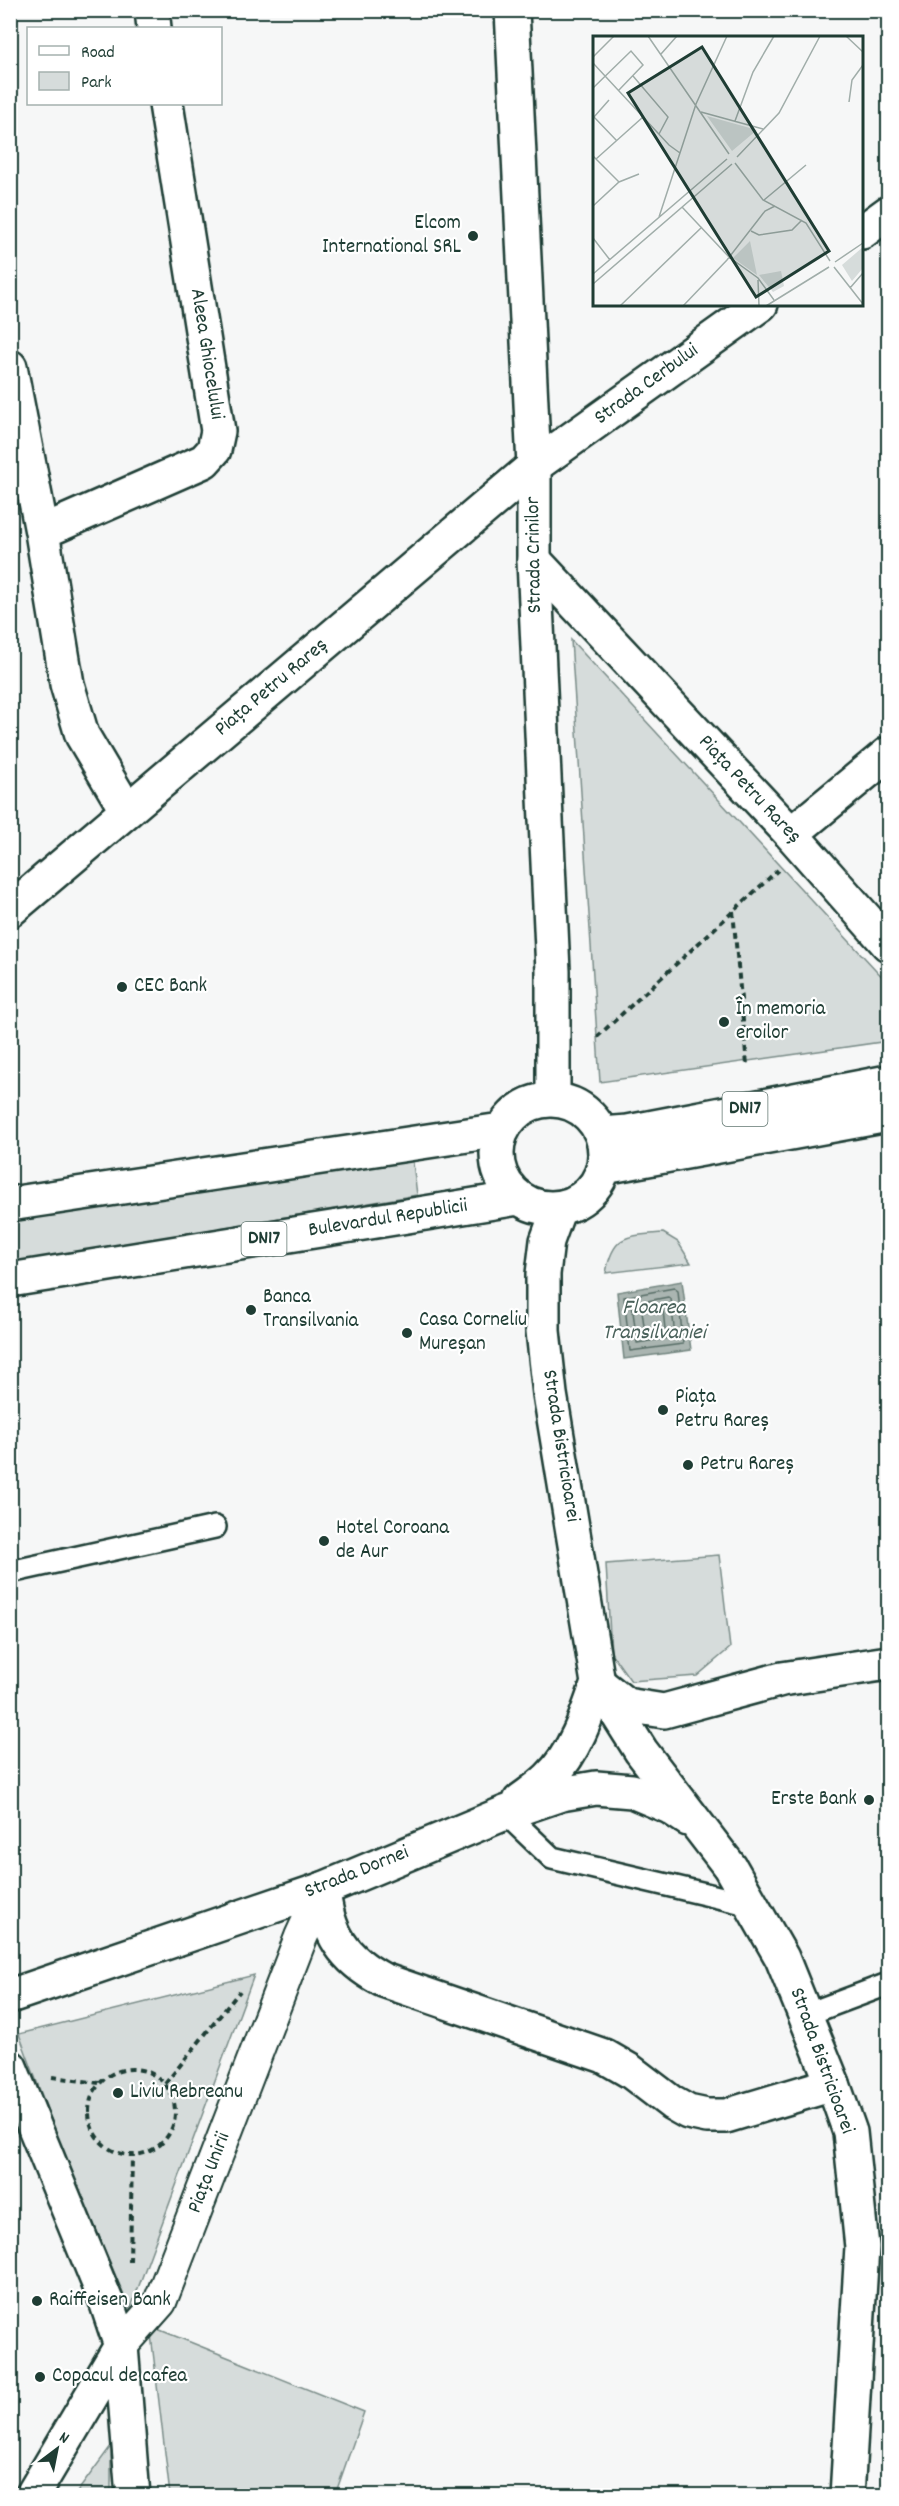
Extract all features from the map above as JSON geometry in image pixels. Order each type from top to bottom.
[{"type":"street","points":[[152,10],[154,27]]},
{"type":"street","name":"Strada Crinilor","points":[[512,10],[534,466],[534,560],[553,971],[553,1099]]},
{"type":"street","name":"Aleea Ghiocelului","points":[[42,532],[204,461],[214,450],[218,431],[166,105]]},
{"type":"street","points":[[863,231],[888,213]]},
{"type":"street","name":"Strada Cerbului","points":[[534,466],[757,306]]},
{"type":"street","points":[[10,367],[42,532],[67,684],[82,735],[127,811]]},
{"type":"street","name":"Piața Petru Rareș","points":[[10,910],[534,466]]},
{"type":"street","name":"Piața Petru Rareș","points":[[534,560],[796,840],[888,944]]},
{"type":"street","points":[[796,840],[888,754]]},
{"type":"street","name":"DN17","points":[[602,1134],[628,1132],[888,1082]]},
{"type":"street","points":[[553,1099],[568,1102],[594,1120],[602,1134],[605,1150],[604,1167],[588,1195],[574,1204],[544,1209],[518,1198],[505,1184],[497,1167],[496,1148],[501,1130],[510,1117],[523,1107],[537,1101],[553,1099]]},
{"type":"street","name":"DN17","points":[[604,1167],[888,1115]]},
{"type":"street","points":[[10,1204],[501,1130]]},
{"type":"street","name":"Bulevardul Republicii","points":[[10,1280],[518,1198]]},
{"type":"street","name":"Strada Bistricioarei","points":[[559,1208],[548,1241],[543,1274],[543,1331],[550,1394],[598,1683],[641,1750],[730,1867],[782,1958],[834,2084],[850,2132],[862,2247],[847,2496]]},
{"type":"street","points":[[598,1683],[626,1705],[664,1711],[782,1679],[888,1663]]},
{"type":"street","name":"Strada Bistricioarei","points":[[505,1813],[550,1777],[566,1755],[588,1712],[598,1683]]},
{"type":"street","name":"Strada Dornei","points":[[10,1996],[323,1889],[505,1813],[561,1794],[596,1788],[632,1791],[669,1806],[700,1827]]},
{"type":"street","points":[[323,1889],[325,1911],[332,1931],[343,1950],[368,1972],[382,1980],[604,2056],[688,2112],[707,2116],[726,2116],[834,2084]]},
{"type":"street","name":"Piața Unirii","points":[[32,2496],[121,2346],[160,2302],[301,1937],[323,1889]]},
{"type":"street","points":[[10,2067],[106,2301],[121,2346],[134,2496]]},
{"type":"lane","points":[[10,1572],[215,1527]]},
{"type":"lane","points":[[505,1813],[552,1858],[752,1905]]},
{"type":"lane","points":[[805,2015],[888,1984]]},
{"type":"path","points":[[597,1037],[733,911],[796,840]]},
{"type":"path","points":[[733,911],[747,1065]]},
{"type":"path","points":[[165,2084],[247,1984]]},
{"type":"path","points":[[127,2069],[141,2069],[154,2075],[165,2084],[172,2096],[175,2109],[174,2123],[168,2136],[158,2146],[146,2153],[132,2155],[108,2148],[94,2133],[89,2112],[93,2092],[107,2076],[127,2069]]},
{"type":"path","points":[[130,2274],[132,2155]]},
{"type":"green space","points":[[571,640],[888,983],[888,1041],[600,1082]]},
{"type":"green space","points":[[412,1155],[417,1195],[11,1263],[11,1220]]},
{"type":"green space","points":[[663,1233],[678,1242],[691,1263],[606,1273],[613,1250],[624,1239],[631,1236]]},
{"type":"green space","points":[[719,1555],[730,1648],[697,1676],[631,1681],[611,1653],[606,1564]]},
{"type":"green space","points":[[254,1975],[130,2310],[60,2144],[19,2034]]},
{"type":"green space","points":[[150,2326],[364,2412],[335,2495],[170,2495]]},
{"type":"green space","points":[[111,2446],[111,2495],[75,2495]]},
{"type":"water","name":"Floarea Transilvaniei","points":[[682,1281],[691,1350],[624,1359],[617,1292]]},
{"type":"place","name":"Elcom International SRL","points":[[473,236]]},
{"type":"place","name":"CEC Bank","points":[[122,987]]},
{"type":"place","name":"În memoria eroilor","points":[[724,1022]]},
{"type":"place","name":"Banca Transilvania","points":[[251,1310]]},
{"type":"place","name":"Casa Corneliu Mureșan","points":[[407,1333]]},
{"type":"place","name":"Piața Petru Rareș","points":[[663,1410]]},
{"type":"place","name":"Petru Rareș","points":[[688,1465]]},
{"type":"place","name":"Hotel Coroana de Aur","points":[[324,1541]]},
{"type":"place","name":"Erste Bank","points":[[869,1800]]},
{"type":"place","name":"Liviu Rebreanu","points":[[118,2093]]},
{"type":"place","name":"Raiffeisen Bank","points":[[37,2301]]},
{"type":"place","name":"Copacul de cafea","points":[[40,2377]]}]
